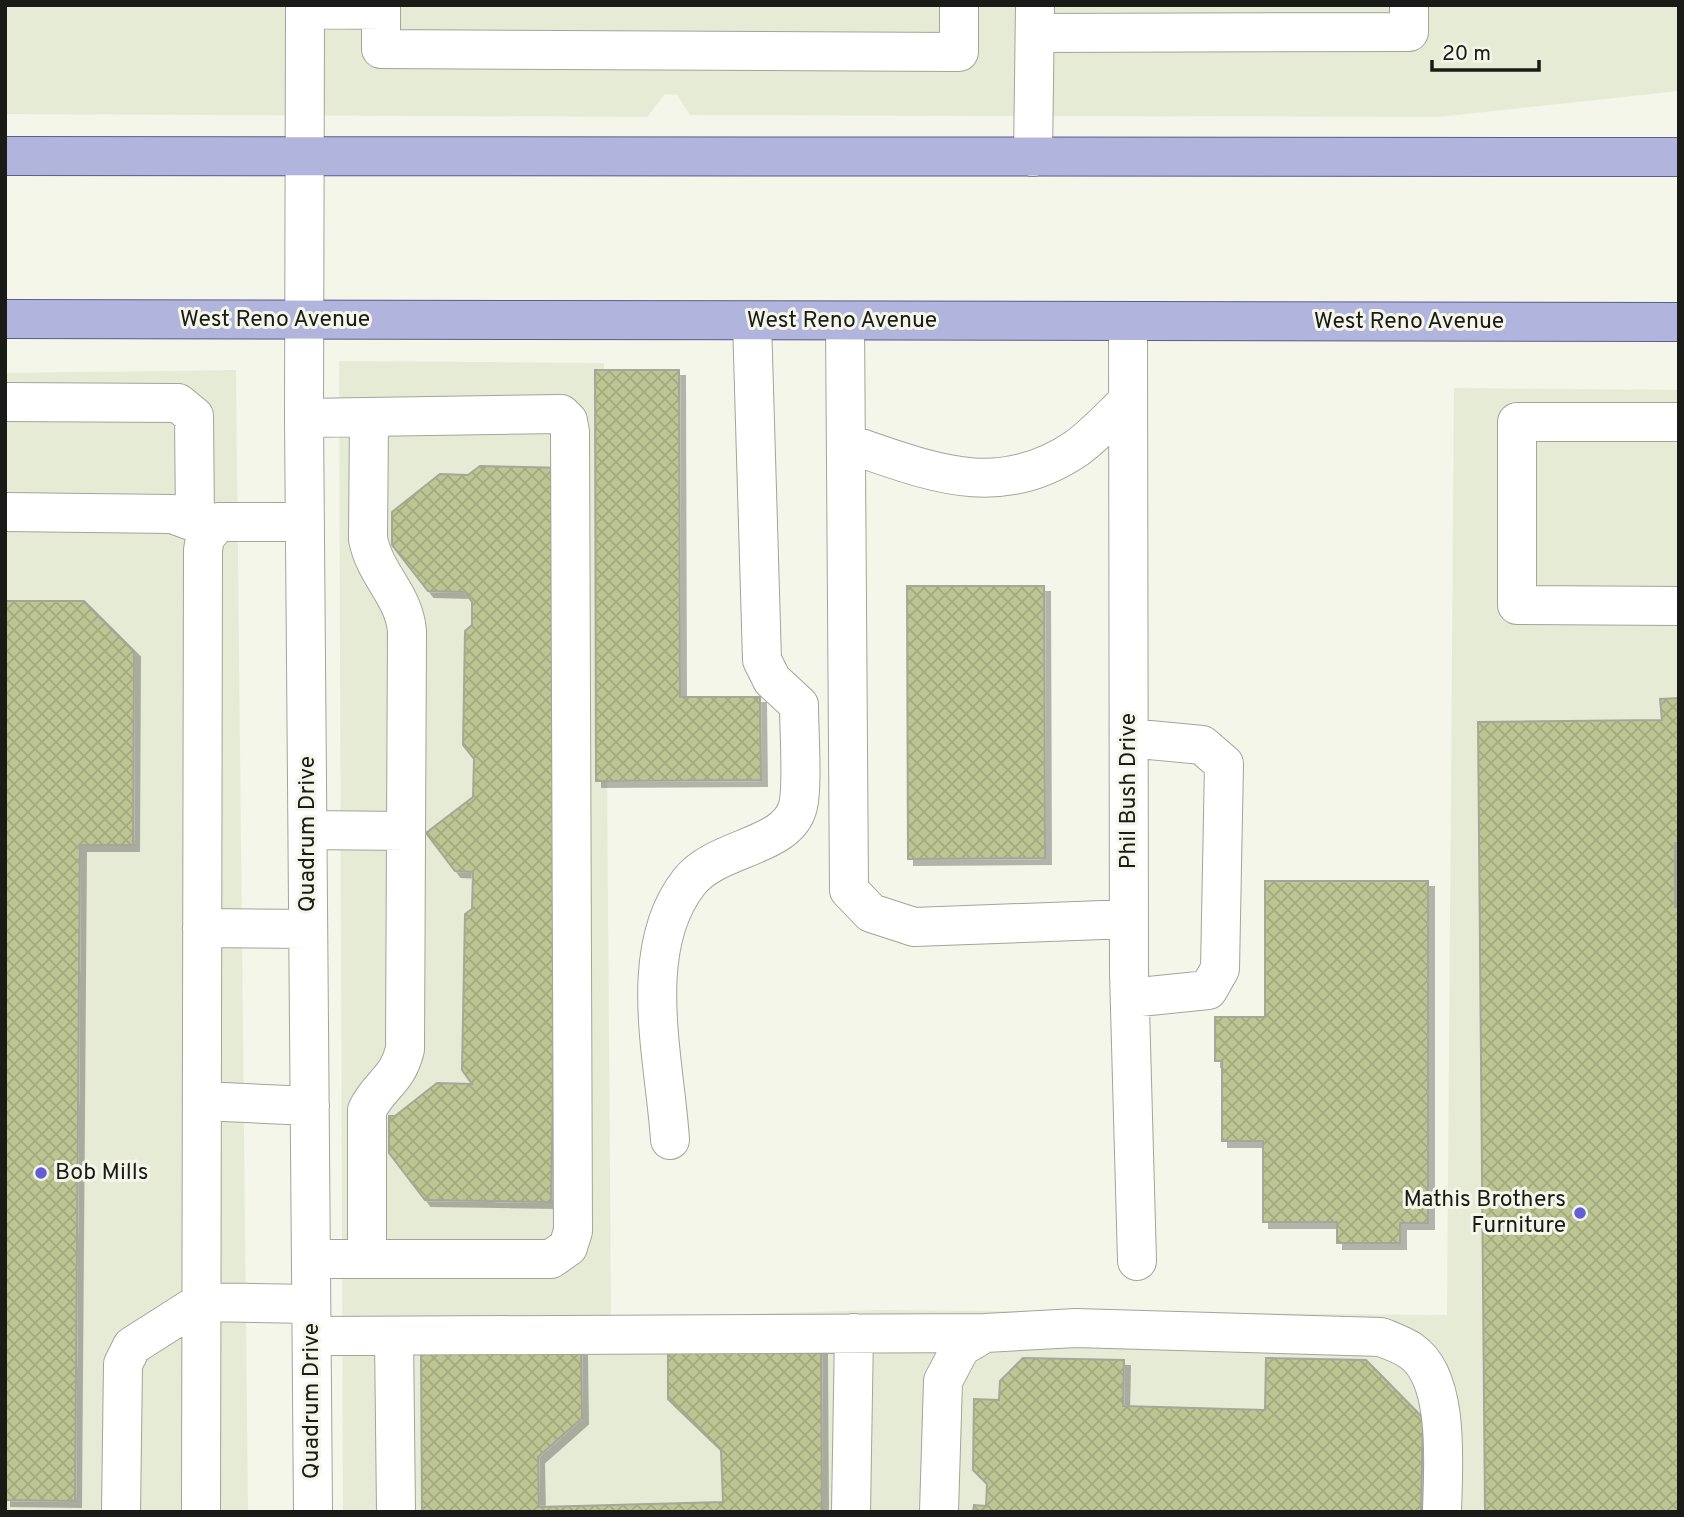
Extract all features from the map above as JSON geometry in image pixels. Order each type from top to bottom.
[{"type":"main road","points":[[5,156],[1679,157]]},
{"type":"main road","name":"West Reno Avenue","points":[[5,319],[1679,322]]},
{"type":"street","points":[[381,7],[381,49],[960,52],[960,5]]},
{"type":"street","points":[[1033,157],[1035,19],[1409,32],[1409,5]]},
{"type":"street","name":"Quadrum Drive","points":[[313,1512],[304,418],[305,9],[381,7]]},
{"type":"street","points":[[670,1140],[655,991],[666,927],[688,883],[709,861],[782,832],[798,807],[799,705],[772,680],[762,660],[752,321]]},
{"type":"street","points":[[845,321],[849,890],[872,913],[915,928],[1129,919]]},
{"type":"street","name":"Phil Bush Drive","points":[[1128,321],[1129,919],[1137,1261]]},
{"type":"street","points":[[846,443],[938,474],[990,480],[1031,473],[1077,448],[1128,401]]},
{"type":"street","points":[[5,402],[178,404],[194,416],[203,524],[201,1512]]},
{"type":"street","points":[[304,418],[561,414],[568,421],[570,432],[573,1231],[568,1247],[551,1259],[311,1259]]},
{"type":"street","points":[[367,1259],[367,1110],[374,1097],[401,1069],[404,1049],[406,831],[406,614],[401,601],[372,558],[368,540],[369,417]]},
{"type":"street","points":[[1679,422],[1517,422],[1515,542],[1517,605],[1679,606]]},
{"type":"street","points":[[5,512],[172,514],[203,524],[305,522]]},
{"type":"street","points":[[1129,738],[1202,745],[1224,764],[1220,969],[1208,990],[1130,998]]},
{"type":"street","points":[[308,831],[406,831]]},
{"type":"street","points":[[202,928],[308,929]]},
{"type":"street","points":[[202,1101],[310,1106]]},
{"type":"street","points":[[121,1512],[123,1364],[132,1346],[201,1302],[394,1336],[985,1333],[1076,1328],[1381,1337],[1413,1352],[1435,1381],[1443,1440],[1442,1512]]},
{"type":"street","points":[[851,1512],[855,1333]]},
{"type":"street","points":[[939,1512],[943,1381],[961,1347],[985,1333]]},
{"type":"street","points":[[394,1336],[396,1512]]},
{"type":"shaded area","points":[[5,5],[1679,5],[1679,91],[1438,117],[690,115],[677,95],[665,94],[647,117],[5,114]]},
{"type":"shaded area","points":[[339,361],[604,363],[611,1318],[881,1310],[1447,1315],[1454,388],[1679,390],[1679,1512],[343,1512]]},
{"type":"shaded area","points":[[236,370],[248,1512],[5,1512],[5,373]]},
{"type":"building","points":[[595,370],[679,370],[680,697],[760,697],[761,780],[596,781]]},
{"type":"building","points":[[480,466],[565,468],[551,1202],[425,1200],[389,1153],[389,1116],[395,1116],[437,1083],[472,1084],[462,1070],[465,914],[472,909],[473,872],[455,871],[426,833],[473,797],[474,759],[463,745],[465,631],[472,625],[472,602],[465,592],[428,591],[392,545],[392,512],[440,474],[468,475]]},
{"type":"building","points":[[907,586],[1044,586],[1045,858],[908,859]]},
{"type":"building","name":"Bob Mills","points":[[5,601],[84,601],[134,651],[133,845],[80,845],[75,1501],[5,1500]]},
{"type":"building","name":"Mathis Brothers Furniture","points":[[1679,698],[1679,844],[1675,843],[1675,907],[1679,907],[1679,1512],[1485,1512],[1478,722],[1662,720],[1660,699]]},
{"type":"building","points":[[1265,881],[1428,881],[1428,1223],[1400,1223],[1400,1243],[1337,1243],[1337,1222],[1263,1222],[1263,1141],[1222,1141],[1222,1061],[1215,1061],[1215,1017],[1265,1017]]},
{"type":"building","points":[[821,1348],[822,1512],[422,1512],[421,1351],[581,1350],[582,1418],[538,1457],[539,1507],[723,1502],[721,1450],[668,1399],[668,1349]]},
{"type":"building","points":[[1023,1358],[1124,1360],[1123,1406],[1265,1410],[1266,1358],[1366,1360],[1423,1418],[1421,1512],[973,1512],[974,1505],[986,1506],[987,1484],[973,1470],[974,1399],[999,1400],[1000,1381]]},
{"type":"place","name":"Bob Mills","points":[[41,1173]]},
{"type":"place","name":"Mathis Brothers Furniture","points":[[1580,1213]]}]
